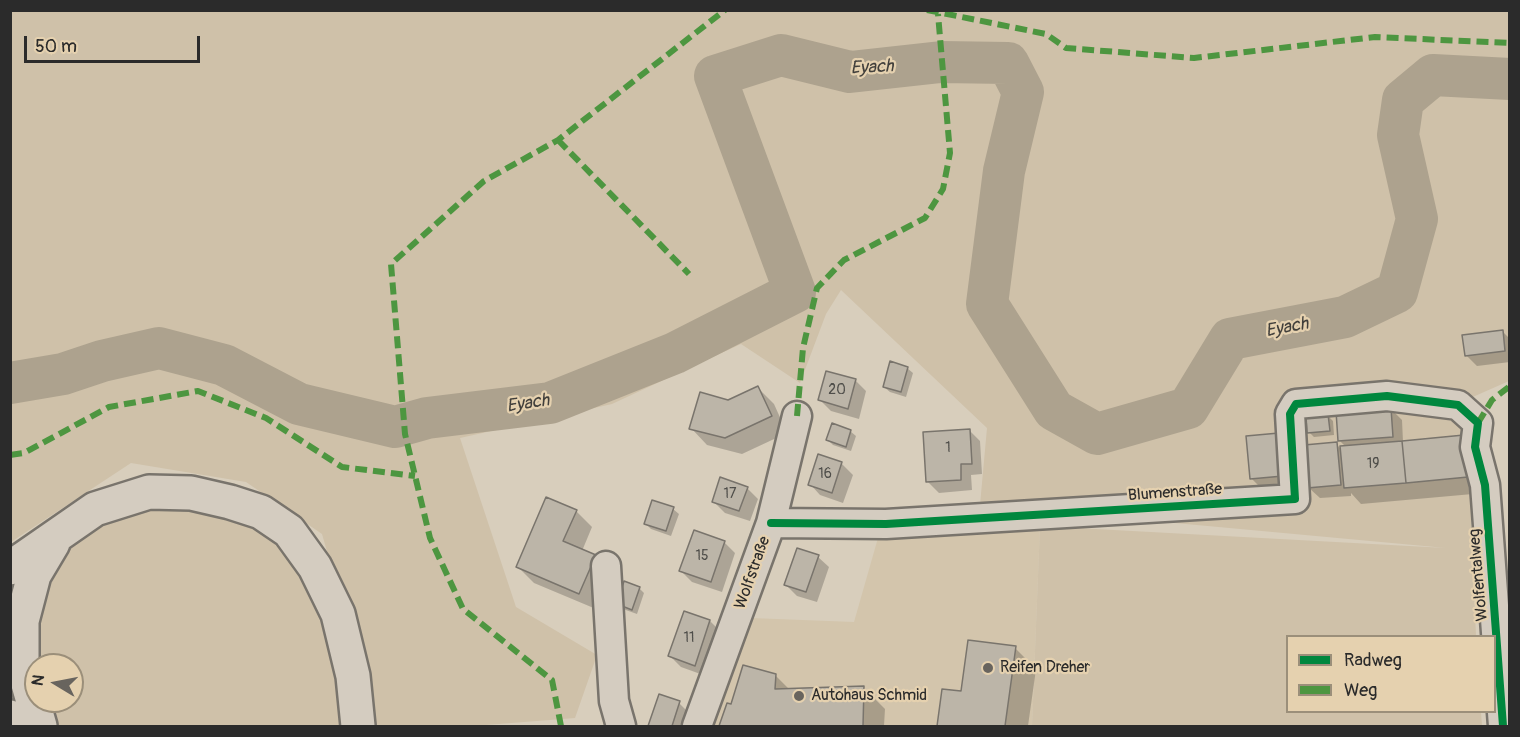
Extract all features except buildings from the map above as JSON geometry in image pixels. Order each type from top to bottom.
[{"type":"highway","points":[[10,568],[95,509],[149,492],[191,493],[261,512],[289,531],[315,567],[338,614],[353,676],[358,726]]},
{"type":"highway","points":[[40,726],[22,663],[22,621],[34,575],[57,536]]},
{"type":"highway","points":[[10,717],[19,726]]},
{"type":"street","name":"Blumenstraße","points":[[771,524],[886,524],[1295,499],[1290,414],[1296,404],[1387,396],[1458,405],[1478,423]]},
{"type":"street","name":"Wolfstraße","points":[[697,726],[771,524],[797,416]]},
{"type":"street","name":"Wolfentalweg","points":[[1478,423],[1475,447],[1485,485],[1503,726]]},
{"type":"street","points":[[606,566],[614,701],[621,726]]},
{"type":"shaded area","points":[[10,11],[1509,11],[1509,381],[1466,400],[1476,635],[1286,635],[1286,713],[1481,713],[1482,726],[1032,726],[1040,526],[1446,548],[980,505],[987,428],[841,290],[826,314],[800,383],[741,344],[612,404],[460,438],[516,607],[597,655],[575,718],[473,726],[377,726],[322,534],[246,482],[131,463],[11,542]]},
{"type":"shaded area","points":[[153,502],[228,512],[282,541],[330,619],[343,726],[56,726],[51,713],[84,713],[84,653],[36,653],[35,622],[43,581],[64,546],[102,520]]},
{"type":"shaded area","points":[[1040,526],[1032,726],[709,726],[751,618],[854,622],[878,538]]},
{"type":"waterway","name":"Eyach","points":[[10,383],[63,374],[102,361],[159,348],[224,365],[299,404],[395,427],[427,418],[550,403],[675,353],[795,292],[715,76],[781,55],[850,72],[941,62],[1008,63],[1023,92],[1004,171],[987,304],[1054,410],[1097,434],[1188,408],[1230,339],[1345,317],[1397,292],[1417,219],[1398,135],[1403,100],[1433,75],[1510,79]]},
{"type":"marked path","points":[[561,726],[552,680],[463,609],[430,538],[405,434],[391,264],[484,181],[558,140],[725,10]]},
{"type":"marked path","points":[[927,10],[1046,34],[1066,48],[1194,58],[1375,37],[1510,43]]},
{"type":"marked path","points":[[797,416],[803,348],[817,288],[844,260],[925,218],[943,189],[950,153],[938,14]]},
{"type":"marked path","points":[[558,140],[689,274]]},
{"type":"marked path","points":[[1478,423],[1492,400],[1510,386]]},
{"type":"marked path","points":[[10,455],[24,453],[109,407],[198,391],[266,418],[342,467],[415,476]]},
{"type":"cycle path","points":[[771,523],[886,524],[1295,499],[1290,414],[1296,404],[1387,396],[1458,405],[1478,423],[1475,447],[1485,485],[1503,726]]},
{"type":"place","name":"Reifen Dreher","points":[[988,668]]},
{"type":"place","name":"Autohaus Schmid","points":[[799,696]]}]
